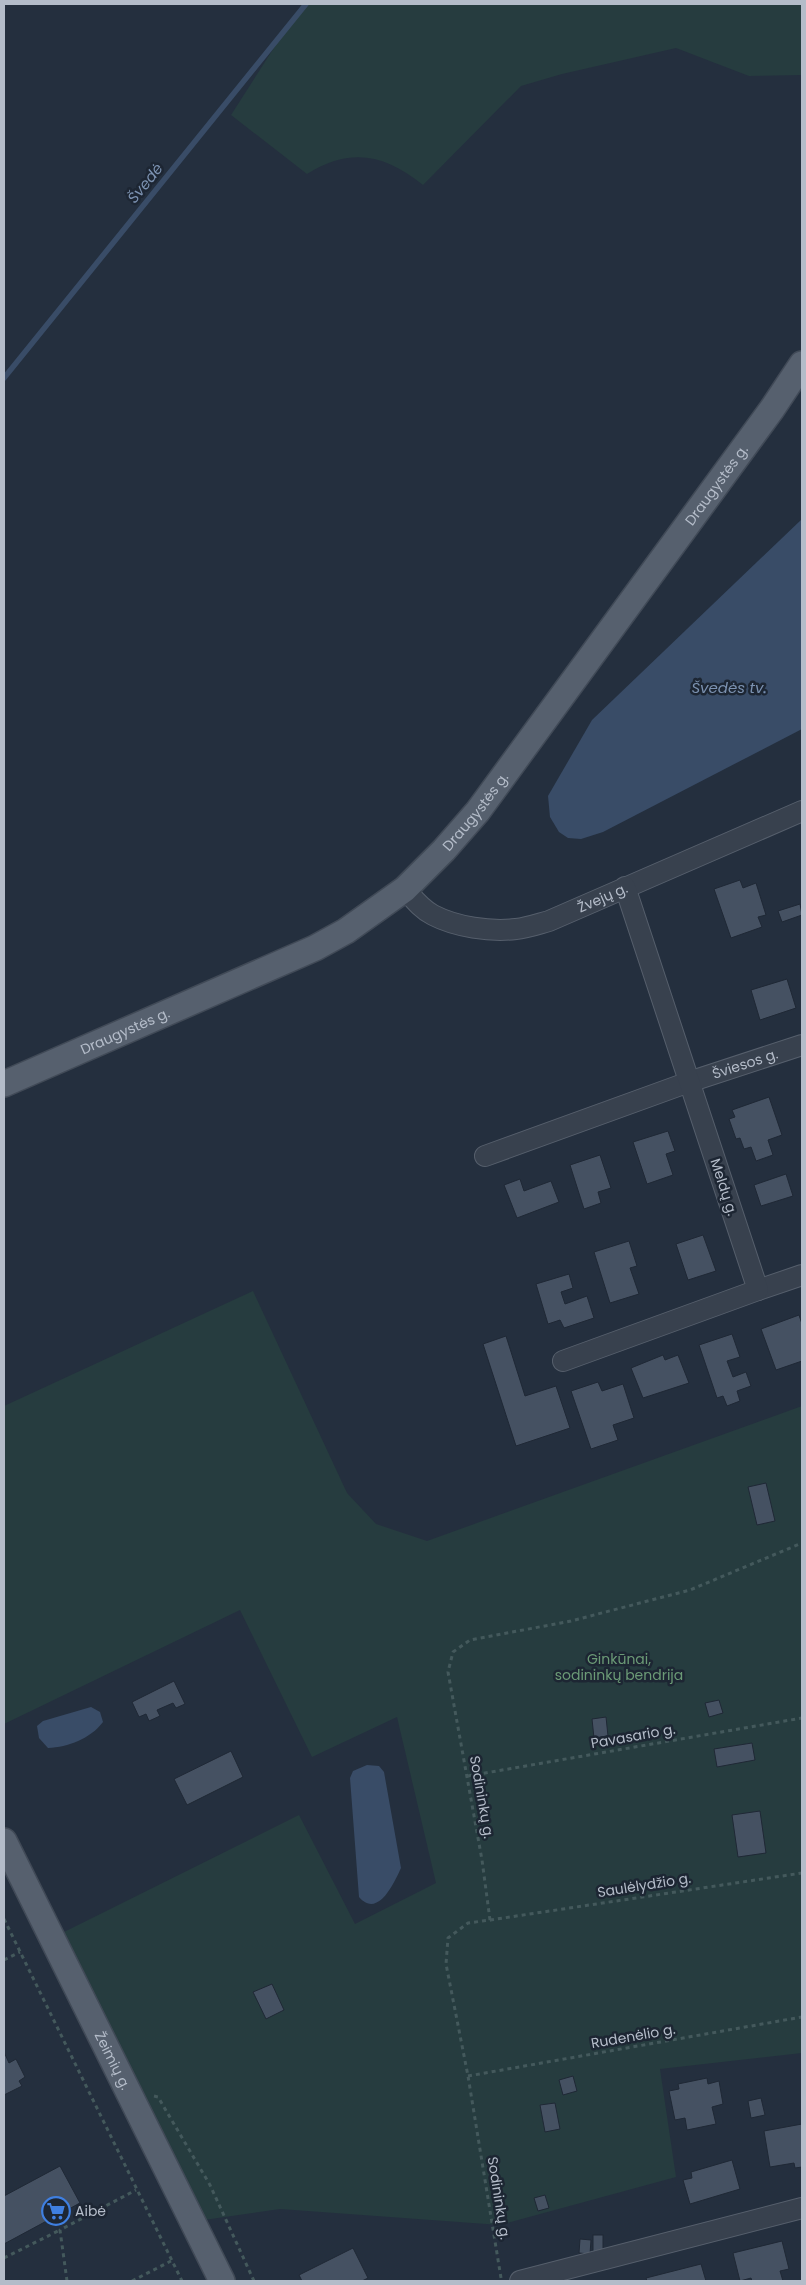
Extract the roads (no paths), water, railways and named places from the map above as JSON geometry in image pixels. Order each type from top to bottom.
[{"type":"main road","name":"Draugystės g.","points":[[4,1084],[315,948],[360,922],[405,888],[444,850],[511,768],[766,417],[802,364]]},
{"type":"main road","name":"Žeimių g.","points":[[4,1841],[222,2281]]},
{"type":"street","name":"Žvejų g.","points":[[405,888],[418,904],[433,915],[456,923],[496,930],[517,929],[549,921],[802,811]]},
{"type":"street","name":"Meldų g.","points":[[625,887],[758,1290]]},
{"type":"street","name":"Šviesos g.","points":[[485,1156],[689,1082],[802,1045]]},
{"type":"street","points":[[563,1361],[802,1275]]},
{"type":"street","points":[[520,2281],[802,2208]]},
{"type":"water","name":"Švedės tv.","points":[[802,519],[802,729],[603,832],[581,839],[568,838],[559,832],[550,817],[548,796],[592,720]]},
{"type":"water","points":[[91,1707],[100,1712],[103,1722],[92,1733],[71,1744],[48,1748],[39,1738],[37,1726],[43,1721]]},
{"type":"water","points":[[367,1765],[379,1766],[384,1772],[401,1868],[390,1890],[373,1904],[366,1903],[359,1897],[350,1778],[353,1771]]},
{"type":"waterway","name":"Švedė","points":[[4,378],[306,4]]},
{"type":"place","name":"Aibė","points":[[56,2211]]},
{"type":"park label","name":"Ginkūnai, sodininkų bendrija","points":[[619,1668]]}]
